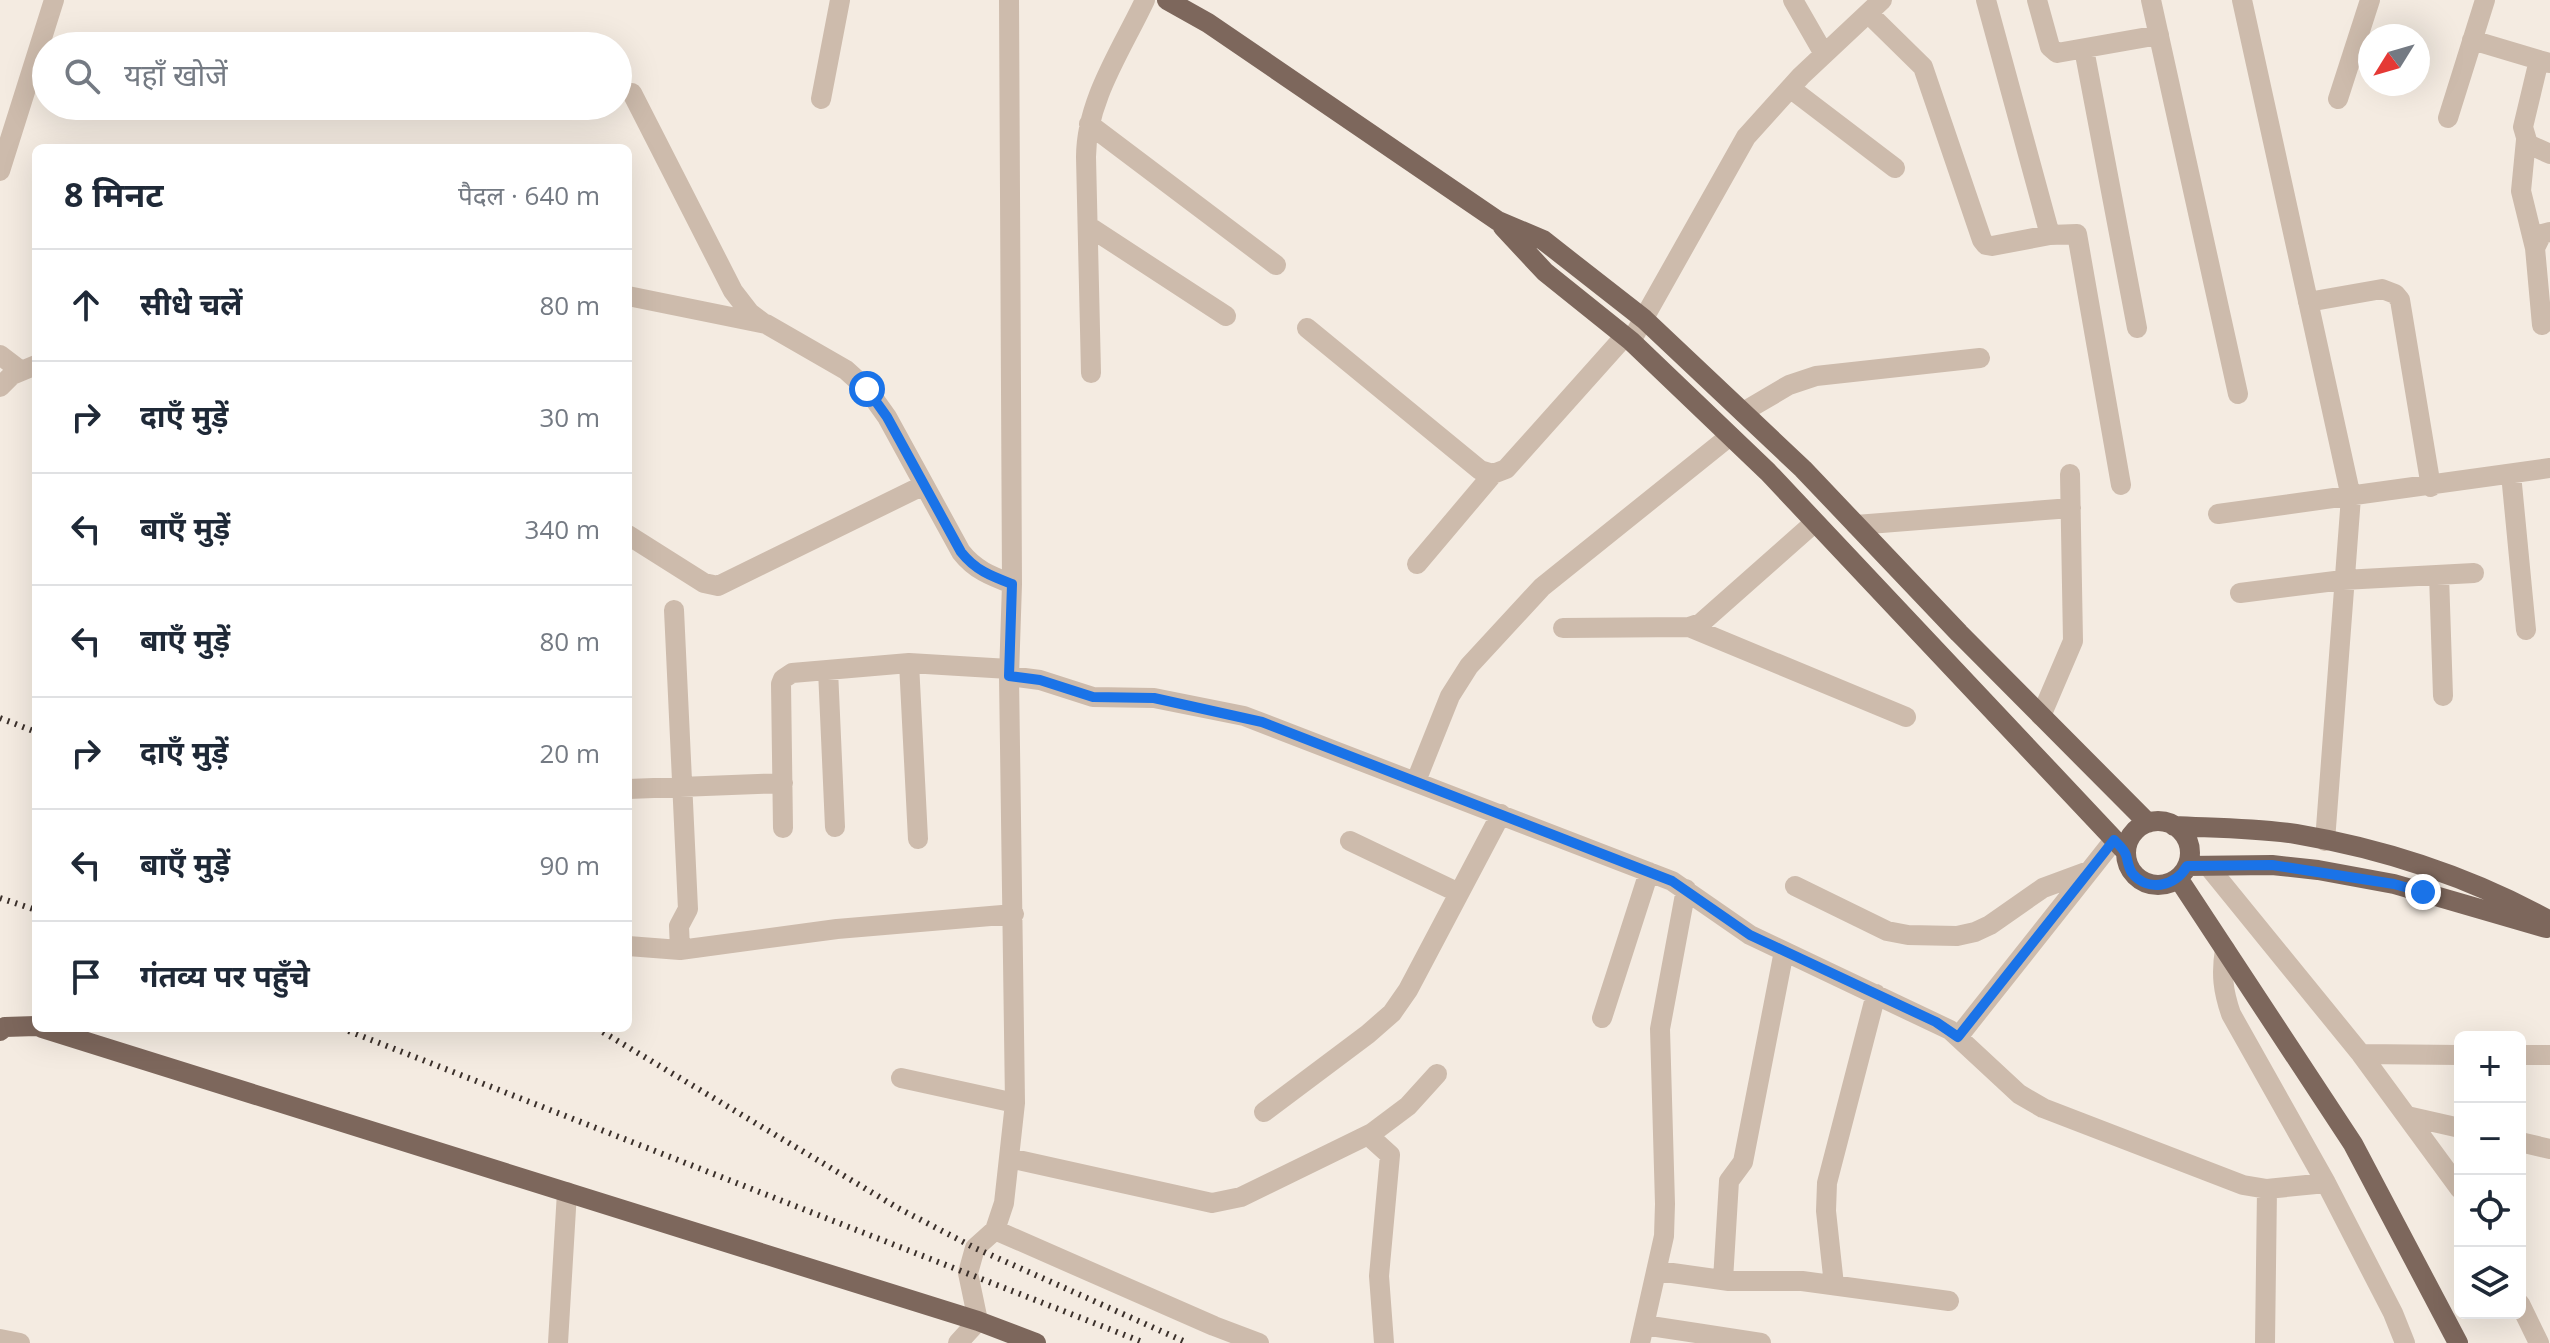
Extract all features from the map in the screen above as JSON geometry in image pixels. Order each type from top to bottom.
[{"type":"main road","points":[[1167,0],[1208,23],[1498,221],[1543,240],[1644,319],[1803,469],[2148,823]]},
{"type":"main road","points":[[1498,221],[1545,272],[1628,338],[1768,472],[2120,846],[2132,873],[2141,881],[2160,885],[2182,872],[2208,866],[2272,865],[2394,884],[2550,929]]},
{"type":"main road","points":[[2120,846],[2148,823],[2164,822],[2174,826],[2261,830],[2325,841],[2414,863],[2483,887],[2550,921]]},
{"type":"main road","points":[[2174,826],[2188,842],[2190,851],[2182,872]]},
{"type":"main road","points":[[2182,872],[2225,949],[2353,1144],[2458,1343]]},
{"type":"main road","points":[[2,1027],[32,1026]]},
{"type":"main road","points":[[55,1032],[978,1321],[1036,1343]]},
{"type":"street","points":[[44,32],[54,0]]},
{"type":"street","points":[[821,99],[840,0]]},
{"type":"street","points":[[958,1343],[978,1321],[968,1273],[975,1248],[995,1230],[1004,1203],[1015,1103],[1009,672],[1012,584],[1009,0]]},
{"type":"street","points":[[1091,373],[1086,145],[1089,124],[1145,0]]},
{"type":"street","points":[[1793,0],[1824,54]]},
{"type":"street","points":[[1986,0],[2050,235]]},
{"type":"street","points":[[2037,0],[2053,52],[2159,35]]},
{"type":"street","points":[[2151,0],[2238,394]]},
{"type":"street","points":[[2242,0],[2351,497],[2325,841]]},
{"type":"street","points":[[2338,99],[2370,0]]},
{"type":"street","points":[[2448,118],[2485,0]]},
{"type":"street","points":[[1417,564],[1493,474],[1506,469],[1644,319],[1746,137],[1790,88],[1877,4],[1923,67],[1986,245],[2073,232],[2079,239],[2121,485]]},
{"type":"street","points":[[2472,40],[2544,62],[2523,127],[2526,140],[2521,191],[2535,248],[2542,325]]},
{"type":"street","points":[[2084,49],[2137,328]]},
{"type":"street","points":[[0,171],[32,70]]},
{"type":"street","points":[[1790,88],[1895,168]]},
{"type":"street","points":[[632,93],[733,291],[750,313],[846,370],[867,389],[887,417],[961,552],[971,565],[1012,584]]},
{"type":"street","points":[[1089,124],[1276,265]]},
{"type":"street","points":[[2526,140],[2534,149],[2550,154]]},
{"type":"street","points":[[1088,226],[1226,316]]},
{"type":"street","points":[[2535,248],[2542,234],[2550,232]]},
{"type":"street","points":[[2308,302],[2382,289],[2395,294],[2400,300],[2431,487]]},
{"type":"street","points":[[632,297],[766,324]]},
{"type":"street","points":[[1307,328],[1480,470],[1493,474]]},
{"type":"street","points":[[0,355],[29,368]]},
{"type":"street","points":[[1743,412],[1800,379],[1980,358]]},
{"type":"street","points":[[0,387],[12,375],[29,368]]},
{"type":"street","points":[[1416,781],[1450,696],[1469,666],[1542,587],[1730,436]]},
{"type":"street","points":[[2218,514],[2431,487],[2550,468]]},
{"type":"street","points":[[2041,716],[2073,641],[2070,474]]},
{"type":"street","points":[[2511,474],[2526,630]]},
{"type":"street","points":[[632,538],[704,583],[718,586],[924,485]]},
{"type":"street","points":[[1856,525],[2071,508]]},
{"type":"street","points":[[1563,628],[1689,627],[1701,623],[1814,523]]},
{"type":"street","points":[[2240,593],[2343,580],[2474,573]]},
{"type":"street","points":[[2439,575],[2443,696]]},
{"type":"street","points":[[674,610],[688,909],[679,926],[680,950]]},
{"type":"street","points":[[1689,627],[1906,717]]},
{"type":"street","points":[[909,663],[918,839]]},
{"type":"street","points":[[783,828],[783,679],[792,673],[909,663],[1009,672],[1093,697],[1154,698],[1244,716],[1501,814],[1686,889],[1731,924],[1936,1022],[1958,1037],[2029,1102],[2221,1177],[2267,1189],[2326,1183]]},
{"type":"street","points":[[828,670],[835,827]]},
{"type":"street","points":[[632,789],[783,783]]},
{"type":"street","points":[[1264,1112],[1392,1013],[1408,990],[1501,814]]},
{"type":"street","points":[[1350,841],[1459,893]]},
{"type":"street","points":[[1958,1037],[2089,871],[2120,846]]},
{"type":"street","points":[[2208,866],[2361,1054],[2454,1181]]},
{"type":"street","points":[[1795,886],[1887,931],[1908,935],[1957,936],[1990,925],[2043,888],[2089,871]]},
{"type":"street","points":[[1602,1018],[1649,872]]},
{"type":"street","points":[[1686,889],[1660,1029],[1664,1236],[1642,1334],[1761,1343]]},
{"type":"street","points":[[632,946],[680,950],[837,929],[1014,914]]},
{"type":"street","points":[[2225,949],[2221,973],[2231,1014],[2326,1183],[2393,1313],[2405,1343]]},
{"type":"street","points":[[1723,1280],[1729,1181],[1743,1162],[1784,951]]},
{"type":"street","points":[[1834,1285],[1826,1211],[1827,1183],[1876,994]]},
{"type":"street","points":[[2361,1054],[2454,1055]]},
{"type":"street","points":[[2526,1055],[2550,1055]]},
{"type":"street","points":[[1009,1158],[1212,1203],[1241,1197],[1369,1136],[1408,1106],[1437,1074]]},
{"type":"street","points":[[901,1078],[1015,1103]]},
{"type":"street","points":[[2407,1116],[2454,1127]]},
{"type":"street","points":[[1369,1136],[1390,1155],[1379,1276],[1384,1343]]},
{"type":"street","points":[[2526,1143],[2550,1149]]},
{"type":"street","points":[[2265,1343],[2267,1189]]},
{"type":"street","points":[[558,1343],[567,1192]]},
{"type":"street","points":[[995,1230],[1259,1343]]},
{"type":"street","points":[[1658,1271],[1723,1280],[1802,1281],[1949,1301]]},
{"type":"street","points":[[2526,1314],[2541,1339]]},
{"type":"street","points":[[0,1339],[20,1343]]},
{"type":"railway","points":[[0,718],[32,730]]},
{"type":"railway","points":[[0,898],[32,909]]},
{"type":"railway","points":[[351,1032],[1145,1343]]},
{"type":"railway","points":[[603,1032],[898,1208],[975,1248],[1188,1343]]},
{"type":"route","points":[[867,389],[887,417],[961,552],[971,565],[1012,584],[1009,676],[1040,680],[1093,697],[1154,698],[1244,716],[1402,775],[1672,881],[1750,935],[1936,1022],[1958,1037],[2114,840],[2126,852],[2132,873],[2150,884],[2170,883],[2187,866],[2272,865],[2318,870],[2423,892]]}]
